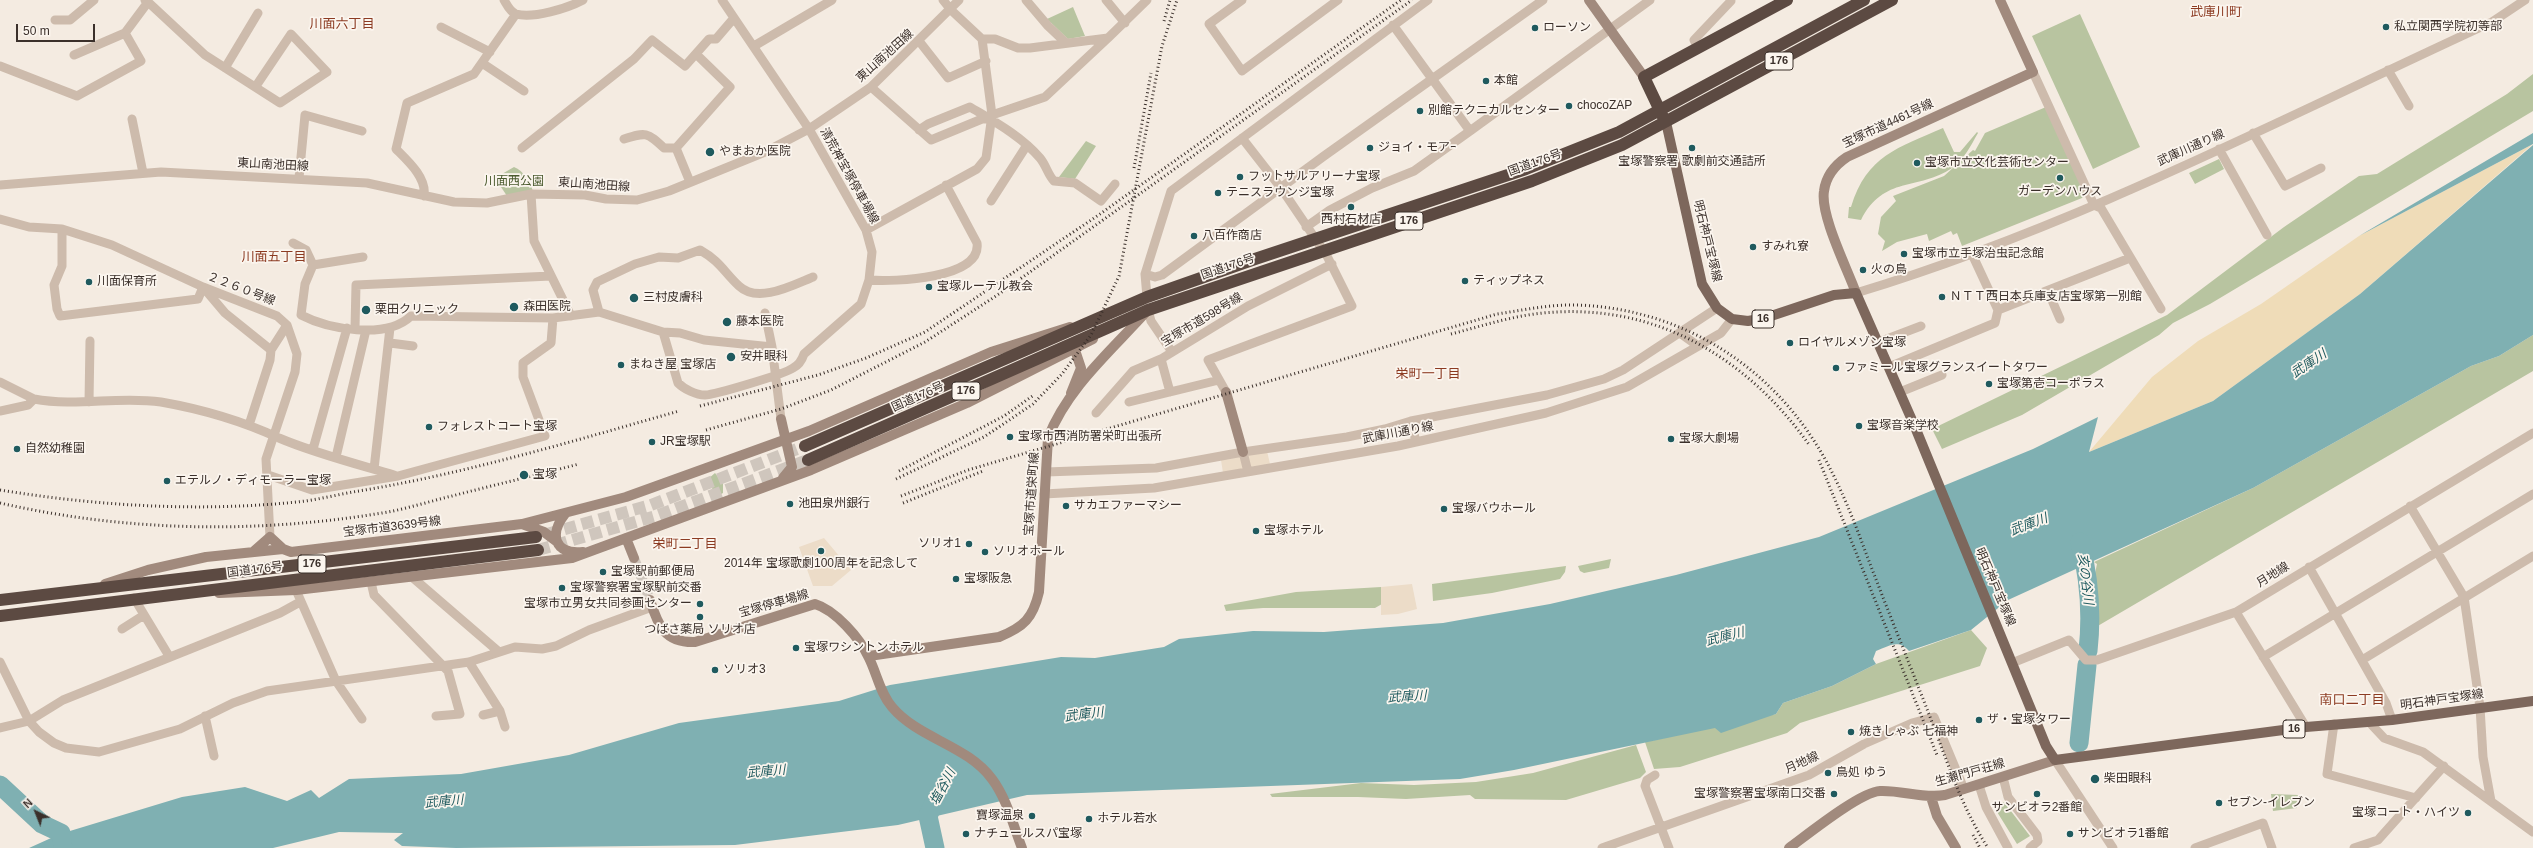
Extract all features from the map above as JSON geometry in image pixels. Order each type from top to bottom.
[{"type":"highway","points":[[1666,122],[1644,77],[1787,0]]},
{"type":"highway","name":"国道176号","points":[[808,460],[1148,310],[1319,244],[1526,170],[1619,132],[1850,3],[1864,0]]},
{"type":"highway","name":"国道176号","points":[[805,446],[1147,297],[1532,180],[1622,145],[1892,0]]},
{"type":"highway","name":"国道176号","points":[[0,600],[536,537]]},
{"type":"highway","name":"国道176号","points":[[0,616],[182,592],[538,550]]},
{"type":"main road","name":"明石神戸宝塚線","points":[[1666,122],[1702,284],[1717,308],[1732,319]]},
{"type":"main road","name":"明石神戸宝塚線","points":[[1856,293],[1879,342],[1915,427],[2046,746],[2055,760],[2306,727],[2392,720],[2533,701]]},
{"type":"main road","name":"16","points":[[1732,319],[1748,321],[1766,318],[1834,295],[1856,293]]},
{"type":"street","points":[[55,20],[70,20],[94,0]]},
{"type":"street","points":[[504,0],[510,11],[516,14],[558,11],[583,0]]},
{"type":"street","name":"清荒神宝塚停車場線","points":[[663,332],[678,383],[683,388],[705,395],[776,376],[794,368],[801,361],[804,354],[861,304],[869,280],[872,252],[866,230],[809,129],[722,0]]},
{"type":"street","points":[[754,46],[832,0]]},
{"type":"street","points":[[866,230],[977,169],[986,158],[991,117],[986,61],[982,39],[951,10],[943,0]]},
{"type":"street","name":"東山南池田線","points":[[0,185],[161,172],[299,178],[367,183],[454,202],[487,203],[531,194],[584,195],[637,200],[690,182],[765,152],[809,129],[871,87],[920,41],[959,0]]},
{"type":"street","points":[[1026,0],[1048,26],[1066,43]]},
{"type":"street","points":[[1106,0],[1125,23]]},
{"type":"street","points":[[871,87],[931,140],[982,119],[1045,97],[1125,23],[1147,0]]},
{"type":"street","points":[[1242,0],[1209,24],[1242,71],[1338,0]]},
{"type":"street","points":[[1172,352],[1151,320],[1148,310],[1145,274],[1171,192],[1428,0]]},
{"type":"street","points":[[1145,274],[1155,277],[1162,275],[1543,0]]},
{"type":"street","points":[[1589,0],[1644,77]]},
{"type":"street","points":[[1306,227],[1330,210],[1372,188],[1414,171],[1650,0]]},
{"type":"street","points":[[2000,0],[2094,205],[2101,208],[2161,309]]},
{"type":"street","name":"武庫川通り線","points":[[1856,293],[1972,254],[2094,205],[2219,149],[2492,22],[2525,0]]},
{"type":"street","points":[[74,55],[125,33],[146,1],[205,55],[256,86],[280,103],[327,72],[291,34],[256,86]]},
{"type":"street","points":[[1698,48],[1694,40],[1730,1]]},
{"type":"street","points":[[225,68],[258,14]]},
{"type":"street","points":[[424,196],[424,188],[418,175],[396,149],[407,103],[474,74],[516,14]]},
{"type":"street","points":[[522,148],[634,59],[652,40],[684,66],[709,39],[716,39],[734,18]]},
{"type":"street","points":[[1393,25],[1470,130]]},
{"type":"street","points":[[441,27],[490,52]]},
{"type":"street","points":[[0,66],[77,96],[141,61],[125,33]]},
{"type":"street","points":[[982,39],[995,39],[1018,48],[1037,48],[1108,38]]},
{"type":"street","points":[[920,41],[948,78],[986,61]]},
{"type":"street","points":[[624,139],[644,133],[651,135],[664,148],[676,148],[730,86],[696,54]]},
{"type":"street","points":[[482,63],[524,91]]},
{"type":"street","points":[[2388,70],[2409,106]]},
{"type":"street","name":"宝塚市道4461号線","points":[[1856,293],[1824,204],[1825,185],[1832,171],[1847,157],[2033,72]]},
{"type":"street","points":[[919,130],[928,124],[970,106],[991,117],[1028,145],[1040,158],[1054,181],[1075,183],[1101,201],[1115,184]]},
{"type":"street","points":[[299,178],[305,115],[362,131]]},
{"type":"street","points":[[132,119],[143,173]]},
{"type":"street","points":[[2253,133],[2285,186],[2321,168]]},
{"type":"street","points":[[1242,138],[1281,188],[1306,227],[1319,244],[1332,264],[1352,306],[1208,360],[1226,392],[1248,472]]},
{"type":"street","points":[[991,201],[1028,145]]},
{"type":"street","points":[[676,148],[690,182]]},
{"type":"street","points":[[2219,149],[2267,235]]},
{"type":"street","points":[[869,280],[924,278],[940,275],[974,259],[977,254],[977,243],[946,185]]},
{"type":"street","points":[[531,194],[534,241],[571,316]]},
{"type":"street","name":"２２６０号線","points":[[0,219],[29,227],[62,229],[112,246],[203,287],[277,316],[289,328]]},
{"type":"street","points":[[62,229],[62,266],[54,285],[60,316],[198,299],[203,287],[225,313],[271,350]]},
{"type":"street","points":[[249,425],[270,360],[271,350],[301,315],[305,284],[313,265],[306,250],[293,243]]},
{"type":"street","points":[[599,312],[593,290],[597,282],[635,264],[659,257],[678,258],[700,250],[716,260],[740,287],[754,292],[774,293],[812,277]]},
{"type":"street","points":[[1889,367],[1996,323],[1998,310],[1972,254]]},
{"type":"street","points":[[313,265],[363,257]]},
{"type":"street","points":[[1998,310],[2130,258]]},
{"type":"street","name":"宝塚市道598号線","points":[[1096,413],[1133,371],[1161,359],[1248,306],[1332,264]]},
{"type":"street","points":[[313,449],[351,328],[356,286],[551,276]]},
{"type":"street","points":[[2048,291],[2060,319]]},
{"type":"street","name":"武庫川通り線","points":[[1046,472],[1156,468],[1243,452],[1347,437],[1385,429],[1411,421],[1547,395],[1604,379],[1623,370],[1717,308]]},
{"type":"street","name":"宝塚市道栄町線","points":[[869,656],[999,637],[1014,631],[1026,622],[1035,610],[1039,592],[1048,438],[1056,419],[1069,399],[1148,310]]},
{"type":"street","points":[[301,315],[327,326],[366,330],[390,328],[411,316],[553,318],[599,312],[663,332],[680,333],[704,340],[772,346]]},
{"type":"street","points":[[766,313],[772,346],[781,419],[792,463],[791,471],[782,479]]},
{"type":"street","points":[[268,475],[312,490],[398,476],[545,436],[523,377],[524,363],[551,343],[553,318]]},
{"type":"street","name":"武庫川通り線","points":[[1044,494],[1154,488],[1416,442],[1546,413],[1610,394],[1627,387],[1721,333],[1732,319]]},
{"type":"street","points":[[182,592],[245,594],[296,590],[572,558],[586,551],[626,538],[782,479],[811,470],[967,403],[1075,350],[1123,321]]},
{"type":"street","name":"宝塚市道3639号線","points":[[88,590],[148,570],[206,557],[283,549],[291,552],[522,524],[565,514],[664,485],[769,444],[787,440],[991,352],[1053,331],[1083,324]]},
{"type":"street","points":[[1879,342],[1921,326]]},
{"type":"street","points":[[283,549],[270,537],[266,459],[273,434],[295,372],[297,354],[289,328]]},
{"type":"street","points":[[374,469],[390,343],[390,328]]},
{"type":"street","points":[[336,456],[366,330]]},
{"type":"street","points":[[1680,333],[1698,346]]},
{"type":"street","points":[[89,402],[90,341]]},
{"type":"street","points":[[390,343],[413,346]]},
{"type":"street","points":[[1069,399],[1081,368],[1075,350]]},
{"type":"street","points":[[1161,359],[1170,392]]},
{"type":"street","points":[[1900,392],[1942,375]]},
{"type":"street","points":[[1129,402],[1219,380]]},
{"type":"street","points":[[0,382],[34,399],[49,402],[125,400],[160,402],[214,414],[249,425],[313,449],[398,476]]},
{"type":"street","points":[[0,411],[28,405],[34,399]]},
{"type":"street","points":[[781,419],[788,429],[798,432],[809,431]]},
{"type":"street","points":[[781,419],[776,437],[769,444],[782,450],[792,463]]},
{"type":"street","points":[[1411,421],[1416,442]]},
{"type":"street","name":"月地線","points":[[2011,660],[2069,640],[2086,660],[2098,660],[2236,612],[2533,433]]},
{"type":"street","points":[[2263,657],[2533,494]]},
{"type":"street","points":[[2410,506],[2464,597],[2480,707],[2482,757],[2491,801]]},
{"type":"street","points":[[556,541],[554,536],[556,524],[565,514]]},
{"type":"street","points":[[522,524],[544,532],[568,551],[586,551]]},
{"type":"street","points":[[253,552],[270,537]]},
{"type":"street","points":[[626,538],[634,558]]},
{"type":"street","points":[[2362,660],[2533,556]]},
{"type":"street","points":[[2309,567],[2386,703],[2392,720]]},
{"type":"street","points":[[412,577],[499,652]]},
{"type":"street","points":[[371,582],[374,596],[448,671],[460,714],[436,716]]},
{"type":"street","points":[[296,590],[336,681],[362,719]]},
{"type":"street","points":[[134,598],[169,656]]},
{"type":"street","points":[[0,728],[29,721],[63,700],[169,656],[280,613],[300,602]]},
{"type":"street","points":[[0,662],[29,721],[54,743],[82,752],[99,752],[180,729],[233,703],[267,691],[469,662],[515,646],[542,649],[556,646],[651,603]]},
{"type":"street","name":"宝塚停車場線","points":[[651,603],[663,631],[680,643],[695,642],[815,604],[827,608],[839,618],[869,656],[883,693],[892,707],[907,721],[978,764],[991,778],[1001,792],[1022,848]]},
{"type":"street","points":[[2236,612],[2306,727]]},
{"type":"street","points":[[122,629],[144,615]]},
{"type":"street","points":[[469,662],[500,711],[505,727]]},
{"type":"street","points":[[483,715],[500,711]]},
{"type":"street","points":[[205,716],[214,756]]},
{"type":"street","name":"月地線","points":[[1602,848],[1809,775],[1864,744],[1912,723],[1934,717],[1964,790]]},
{"type":"street","points":[[2369,722],[2384,738],[2423,752],[2444,766],[2533,832]]},
{"type":"street","points":[[2334,724],[2326,774],[2416,798]]},
{"type":"street","points":[[2055,760],[2113,848]]},
{"type":"street","name":"生瀬門戸荘線","points":[[1788,848],[1862,797],[1879,791],[1931,797],[1964,790],[2055,760]]},
{"type":"street","points":[[2354,848],[2378,840],[2444,766]]},
{"type":"street","points":[[1655,775],[1647,780],[1645,786],[1656,820],[1662,828],[1669,848]]},
{"type":"street","points":[[2003,777],[2008,797],[2037,835],[2038,841],[2030,848]]},
{"type":"street","points":[[1979,785],[1986,807],[2008,848]]},
{"type":"street","points":[[1931,797],[1937,816],[1956,848]]},
{"type":"street","points":[[2195,848],[2263,823],[2272,848]]},
{"type":"green space","points":[[1073,7],[1085,36],[1068,39],[1047,19]]},
{"type":"green space","points":[[2080,14],[2140,147],[2093,169],[2032,36]]},
{"type":"green space","points":[[2533,74],[2533,111],[2210,304],[2173,323],[2159,335],[2022,415],[1942,449],[1932,429],[2167,315],[2284,227],[2359,176],[2377,174],[2507,94]]},
{"type":"green space","points":[[2046,107],[2086,194],[2082,198],[1962,246],[1957,233],[1953,235],[1951,231],[1929,241],[1927,234],[1897,242],[1882,251],[1885,241],[1878,234],[1881,217],[1896,201],[1893,196],[1944,176],[1973,150],[1975,151],[1985,133]]},
{"type":"green space","name":"宝塚市立文化芸術センター","points":[[1943,128],[1954,152],[1960,152],[1977,132],[1978,133],[1967,152],[1956,165],[1927,180],[1902,186],[1880,196],[1870,206],[1861,220],[1848,218],[1849,207],[1851,207],[1858,189],[1875,164],[1898,148]]},
{"type":"green space","points":[[1086,141],[1096,146],[1075,179],[1059,177]]},
{"type":"green space","points":[[2219,159],[2224,169],[2195,184],[2189,173]]},
{"type":"green space","name":"川面西公園","points":[[514,167],[518,169],[528,180],[533,191],[507,196],[495,178]]},
{"type":"green space","points":[[2533,335],[2533,371],[2096,627],[2095,597],[2092,588],[2097,564],[2094,562],[2253,488],[2471,366],[2499,356]]},
{"type":"green space","points":[[715,473],[723,483],[723,493],[716,497],[708,479]]},
{"type":"green space","points":[[1611,559],[1609,568],[1584,573],[1580,571],[1578,566]]},
{"type":"green space","points":[[1566,566],[1565,572],[1560,579],[1492,593],[1433,601],[1432,584]]},
{"type":"green space","points":[[1381,587],[1382,604],[1375,608],[1263,608],[1226,611],[1224,605],[1296,592]]},
{"type":"green space","points":[[1971,630],[1987,648],[1980,666],[1800,723],[1787,733],[1680,767],[1654,769],[1645,742],[1776,714],[1783,703],[1832,686],[1876,664]]},
{"type":"green space","points":[[1636,745],[1646,772],[1640,778],[1566,800],[1475,799],[1470,795],[1406,799],[1358,797],[1272,797],[1270,794],[1361,783],[1414,785],[1476,782],[1533,773]]},
{"type":"green space","points":[[2271,794],[2298,795],[2297,808],[2273,811]]},
{"type":"green space","points":[[2004,802],[2030,836],[2017,844],[1994,807]]},
{"type":"sand","points":[[2533,144],[2360,294],[2213,401],[2089,452],[2152,377],[2198,341],[2261,304],[2359,236]]},
{"type":"shaded area","points":[[1267,451],[1270,464],[1223,473],[1221,460]]},
{"type":"shaded area","points":[[824,538],[851,570],[832,586],[813,586],[799,547]]},
{"type":"shaded area","points":[[1412,584],[1417,609],[1398,614],[1381,615],[1381,587]]},
{"type":"water","points":[[2533,133],[2533,144],[2359,236]]},
{"type":"water","name":"武庫川","points":[[2533,145],[2533,335],[2499,356],[2471,366],[2253,488],[2008,600],[1971,630],[1909,651],[1905,647],[1897,644],[1876,651],[1873,659],[1876,664],[1832,686],[1783,703],[1776,714],[1721,733],[1715,728],[1514,770],[1460,779],[1027,795],[898,825],[735,845],[456,848],[402,846],[394,840],[403,833],[339,832],[273,848],[29,848],[60,834],[182,797],[245,787],[287,801],[311,790],[319,798],[349,779],[461,774],[569,755],[679,723],[839,701],[890,685],[1061,657],[1095,658],[1164,647],[1179,639],[1253,631],[1324,632],[1443,623],[1550,604],[1676,575],[1819,537],[2033,449],[2098,417],[2089,452],[2213,401],[2360,294]]},
{"type":"waterway","name":"亥の谷川","points":[[2080,542],[2088,582],[2090,610],[2088,651]]},
{"type":"waterway","name":"亥の谷川","points":[[2079,743],[2087,665]]},
{"type":"waterway","points":[[0,785],[42,824],[61,833],[63,848]]},
{"type":"waterway","name":"塩谷川","points":[[935,848],[928,816],[938,794]]},
{"type":"tunnel","points":[[547,534],[651,505],[805,446]]},
{"type":"tunnel","points":[[538,550],[656,516],[808,460]]},
{"type":"tunnel","points":[[634,558],[650,600]]},
{"type":"railway","points":[[1164,21],[1170,0]]},
{"type":"railway","points":[[896,479],[984,437],[1033,404],[1062,374],[1091,335],[1119,276],[1162,46],[1177,0]]},
{"type":"railway","points":[[700,406],[818,375],[866,358],[925,332],[1100,214],[1401,0]]},
{"type":"railway","points":[[706,430],[781,409],[831,390],[925,342],[999,294],[1412,0]]},
{"type":"railway","points":[[1134,168],[1151,73]]},
{"type":"railway","points":[[901,496],[968,470],[1497,314],[1548,306],[1578,305],[1616,309],[1652,317],[1686,330],[1718,347],[1748,368],[1775,392],[1800,421],[1821,452],[1852,516],[1958,790],[1971,819],[1988,848]]},
{"type":"railway","points":[[1451,334],[1508,319],[1543,313],[1584,312],[1623,317],[1660,327],[1695,342],[1727,362],[1757,386],[1785,414],[1810,446]]},
{"type":"railway","points":[[899,471],[1004,416],[1034,395]]},
{"type":"railway","points":[[0,490],[37,496],[148,506],[223,507],[297,502],[400,484],[480,466],[679,411]]},
{"type":"railway","points":[[1819,460],[1937,755]]},
{"type":"railway","points":[[0,503],[48,513],[96,520],[145,524],[193,527],[291,524],[388,512],[579,464]]},
{"type":"railway","points":[[903,503],[983,471]]},
{"type":"railway","points":[[1973,835],[1980,848]]},
{"type":"place","name":"私立関西学院初等部","points":[[2386,27]]},
{"type":"place","name":"ローソン","points":[[1535,28]]},
{"type":"place","name":"本館","points":[[1486,81]]},
{"type":"place","name":"chocoZAP","points":[[1569,106]]},
{"type":"place","name":"別館テクニカルセンター","points":[[1420,111]]},
{"type":"place","name":"ジョイ・モアｰ","points":[[1370,148]]},
{"type":"place","name":"宝塚警察署 歌劇前交通詰所","points":[[1692,148]]},
{"type":"place","name":"やまおか医院","points":[[710,152]]},
{"type":"place","name":"宝塚市立文化芸術センター","points":[[1917,163]]},
{"type":"place","name":"フットサルアリーナ宝塚","points":[[1240,177]]},
{"type":"place","name":"ガーデンハウス","points":[[2060,178]]},
{"type":"place","name":"テニスラウンジ宝塚","points":[[1218,193]]},
{"type":"place","name":"西村石材店","points":[[1351,207]]},
{"type":"place","name":"八百作商店","points":[[1194,236]]},
{"type":"place","name":"すみれ寮","points":[[1753,247]]},
{"type":"place","name":"宝塚市立手塚治虫記念館","points":[[1904,254]]},
{"type":"place","name":"火の鳥","points":[[1863,270]]},
{"type":"place","name":"ティップネス","points":[[1465,281]]},
{"type":"place","name":"川面保育所","points":[[89,282]]},
{"type":"place","name":"宝塚ルーテル教会","points":[[929,287]]},
{"type":"place","name":"ＮＴＴ西日本兵庫支店宝塚第一別館","points":[[1942,297]]},
{"type":"place","name":"三村皮膚科","points":[[634,298]]},
{"type":"place","name":"森田医院","points":[[514,307]]},
{"type":"place","name":"栗田クリニック","points":[[366,310]]},
{"type":"place","name":"藤本医院","points":[[727,322]]},
{"type":"place","name":"ロイヤルメゾン宝塚","points":[[1790,343]]},
{"type":"place","name":"安井眼科","points":[[731,357]]},
{"type":"place","name":"まねき屋 宝塚店","points":[[621,365]]},
{"type":"place","name":"ファミール宝塚グランスイートタワー","points":[[1836,368]]},
{"type":"place","name":"宝塚第壱コーポラス","points":[[1989,384]]},
{"type":"place","name":"宝塚音楽学校","points":[[1859,426]]},
{"type":"place","name":"フォレストコート宝塚","points":[[429,427]]},
{"type":"place","name":"宝塚市西消防署栄町出張所","points":[[1010,437]]},
{"type":"place","name":"宝塚大劇場","points":[[1671,439]]},
{"type":"place","name":"JR宝塚駅","points":[[652,442]]},
{"type":"place","name":"自然幼稚園","points":[[17,449]]},
{"type":"place","name":"宝塚","points":[[524,475]]},
{"type":"place","name":"エテルノ・ディモーラー宝塚","points":[[167,481]]},
{"type":"place","name":"池田泉州銀行","points":[[790,504]]},
{"type":"place","name":"サカエファーマシー","points":[[1066,506]]},
{"type":"place","name":"宝塚バウホール","points":[[1444,509]]},
{"type":"place","name":"宝塚ホテル","points":[[1256,531]]},
{"type":"place","name":"ソリオ1","points":[[969,544]]},
{"type":"place","name":"2014年 宝塚歌劇100周年を記念して","points":[[821,551]]},
{"type":"place","name":"ソリオホール","points":[[985,552]]},
{"type":"place","name":"宝塚駅前郵便局","points":[[603,572]]},
{"type":"place","name":"宝塚阪急","points":[[956,579]]},
{"type":"place","name":"宝塚警察署宝塚駅前交番","points":[[562,588]]},
{"type":"place","name":"宝塚市立男女共同参画センター","points":[[700,604]]},
{"type":"place","name":"つばさ薬局 ソリオ店","points":[[700,617]]},
{"type":"place","name":"宝塚ワシントンホテル","points":[[796,648]]},
{"type":"place","name":"ソリオ3","points":[[715,670]]},
{"type":"place","name":"ザ・宝塚タワー","points":[[1979,720]]},
{"type":"place","name":"焼きしゃぶ 七福神","points":[[1851,732]]},
{"type":"place","name":"鳥処 ゆう","points":[[1828,773]]},
{"type":"place","name":"柴田眼科","points":[[2095,779]]},
{"type":"place","name":"宝塚警察署宝塚南口交番","points":[[1834,794]]},
{"type":"place","name":"サンビオラ2番館","points":[[2037,794]]},
{"type":"place","name":"セブン-イレブン","points":[[2219,803]]},
{"type":"place","name":"宝塚コート・ハイツ","points":[[2468,813]]},
{"type":"place","name":"寶塚温泉","points":[[1032,816]]},
{"type":"place","name":"ホテル若水","points":[[1089,819]]},
{"type":"place","name":"ナチュールスパ宝塚","points":[[966,834]]},
{"type":"place","name":"サンビオラ1番館","points":[[2070,834]]},
{"type":"district","name":"武庫川町","points":[[2216,12]]},
{"type":"district","name":"川面六丁目","points":[[342,24]]},
{"type":"district","name":"川面五丁目","points":[[274,257]]},
{"type":"district","name":"栄町一丁目","points":[[1428,374]]},
{"type":"district","name":"栄町二丁目","points":[[685,544]]},
{"type":"district","name":"南口二丁目","points":[[2352,700]]}]
